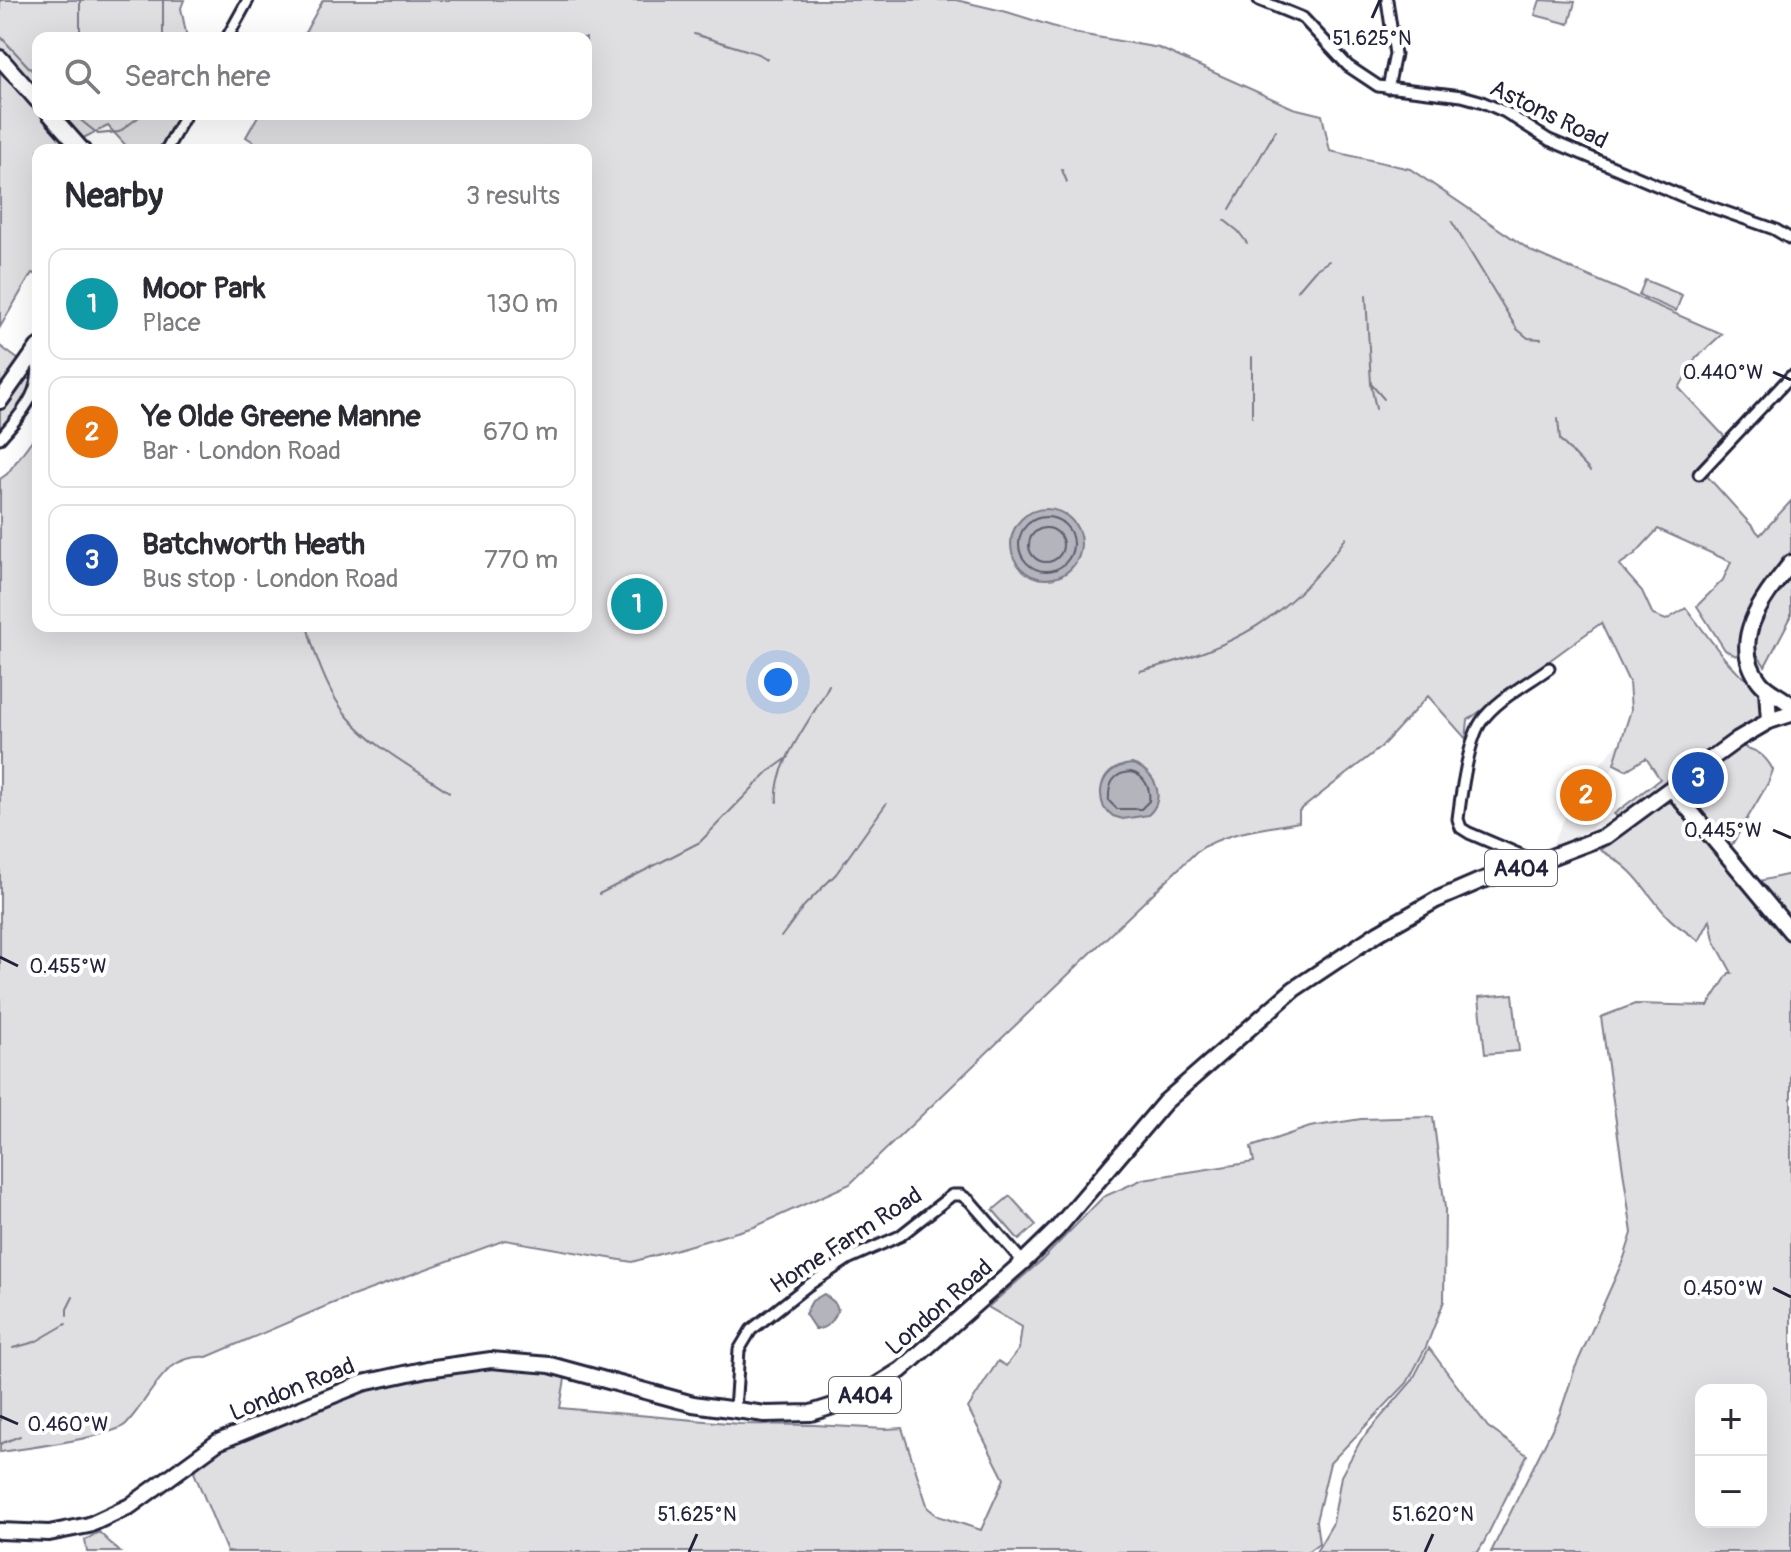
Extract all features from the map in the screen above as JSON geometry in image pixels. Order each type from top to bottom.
[{"type":"main road","points":[[0,58],[32,94]]},
{"type":"main road","points":[[55,120],[77,144]]},
{"type":"main road","points":[[0,401],[32,357]]},
{"type":"main road","points":[[1791,563],[1758,607],[1748,633],[1747,648],[1751,666],[1767,689],[1791,705]]},
{"type":"main road","points":[[1767,689],[1769,721]]},
{"type":"main road","name":"A404","points":[[1769,721],[1791,714]]},
{"type":"main road","name":"London Road","points":[[0,1531],[49,1533],[89,1525],[130,1506],[218,1442],[363,1383],[427,1369],[491,1360],[550,1365],[693,1404],[784,1415],[830,1408],[867,1393],[901,1370],[1023,1262],[1057,1229],[1165,1102],[1294,989],[1388,927],[1436,900],[1606,836],[1725,747],[1769,721]]},
{"type":"main road","points":[[1672,789],[1791,932]]},
{"type":"street","points":[[230,32],[248,0]]},
{"type":"street","name":"Astons Road","points":[[1259,0],[1303,18],[1348,66],[1370,82],[1388,88],[1462,96],[1480,101],[1505,112],[1549,140],[1694,201],[1765,225],[1791,239]]},
{"type":"street","points":[[1387,0],[1395,54],[1388,88]]},
{"type":"street","points":[[169,144],[183,120]]},
{"type":"street","points":[[1699,474],[1791,376]]},
{"type":"street","points":[[0,438],[32,398]]},
{"type":"street","points":[[1527,866],[1523,856],[1469,833],[1461,828],[1458,819],[1473,741],[1480,723],[1493,709],[1549,668]]},
{"type":"street","name":"Home Farm Road","points":[[735,1411],[739,1350],[751,1330],[774,1309],[827,1272],[900,1236],[952,1195],[961,1195],[970,1201],[1023,1262]]},
{"type":"shaded area","points":[[0,0],[184,0],[181,8],[186,32],[32,32],[32,94],[0,58]]},
{"type":"shaded area","points":[[323,0],[956,0],[1074,33],[1159,48],[1293,108],[1322,115],[1330,151],[1410,169],[1533,252],[1722,334],[1696,358],[1679,388],[1725,437],[1698,466],[1760,535],[1791,501],[1791,551],[1748,612],[1740,651],[1736,656],[1725,650],[1697,606],[1723,580],[1731,562],[1658,529],[1635,554],[1619,565],[1642,591],[1653,615],[1666,620],[1686,608],[1725,659],[1757,686],[1761,694],[1760,718],[1622,820],[1614,814],[1660,779],[1646,758],[1626,770],[1614,764],[1631,710],[1629,682],[1601,623],[1468,720],[1466,739],[1428,696],[1381,747],[1299,811],[1299,822],[1233,835],[1196,852],[850,1184],[754,1227],[632,1262],[505,1240],[331,1304],[207,1357],[180,1362],[160,1378],[126,1424],[118,1429],[66,1442],[0,1452],[0,479],[32,440],[32,632],[592,632],[592,144],[257,144],[246,137],[256,120],[592,120],[592,32],[305,32]]},
{"type":"shaded area","points":[[1540,0],[1575,2],[1569,24],[1535,15]]},
{"type":"shaded area","points":[[0,67],[32,105],[32,120],[45,120],[65,144],[32,144],[32,273],[0,327]]},
{"type":"shaded area","points":[[57,120],[177,120],[163,144],[124,144],[108,126],[81,139]]},
{"type":"shaded area","points":[[1645,280],[1682,295],[1676,311],[1639,295]]},
{"type":"shaded area","points":[[0,346],[19,360],[0,389]]},
{"type":"shaded area","points":[[32,365],[27,404],[0,435],[0,408]]},
{"type":"shaded area","points":[[1791,571],[1791,617],[1765,666],[1751,646],[1758,618]]},
{"type":"shaded area","points":[[1620,742],[1619,753],[1598,800],[1596,823],[1591,829],[1551,847],[1580,786]]},
{"type":"shaded area","points":[[1738,746],[1759,753],[1773,770],[1730,848],[1684,793]]},
{"type":"shaded area","points":[[1671,802],[1741,885],[1791,874],[1791,1552],[1491,1552],[1560,1413],[1575,1368],[1632,1233],[1601,1017],[1635,1004],[1708,1006],[1729,973],[1732,973],[1714,940],[1710,920],[1699,941],[1671,920],[1631,872],[1600,850],[1657,807]]},
{"type":"shaded area","points":[[1513,994],[1519,1051],[1485,1054],[1479,997]]},
{"type":"shaded area","points":[[1433,1117],[1445,1208],[1444,1301],[1426,1347],[1407,1383],[1330,1463],[1316,1521],[1319,1543],[1307,1552],[227,1552],[193,1470],[192,1466],[242,1437],[381,1383],[482,1366],[566,1373],[560,1408],[739,1424],[902,1428],[928,1508],[938,1516],[981,1530],[1004,1479],[968,1408],[998,1361],[1006,1366],[1019,1349],[1022,1327],[988,1307],[1042,1260],[1103,1197],[1143,1179],[1254,1162],[1251,1147],[1310,1127],[1361,1119]]},
{"type":"shaded area","points":[[1010,1196],[1036,1225],[1019,1240],[993,1210]]},
{"type":"shaded area","points":[[1429,1348],[1488,1427],[1527,1455],[1484,1542],[1478,1552],[1316,1552],[1333,1523],[1341,1476],[1361,1440],[1412,1381]]},
{"type":"shaded area","points":[[99,1532],[120,1552],[87,1552],[85,1540]]},
{"type":"water","points":[[1039,509],[1053,509],[1075,524],[1081,544],[1079,557],[1071,569],[1053,579],[1039,579],[1017,564],[1011,551],[1011,537],[1026,515]]},
{"type":"water","points":[[1132,764],[1152,778],[1158,793],[1157,801],[1148,815],[1123,819],[1113,816],[1104,808],[1102,784],[1116,768]]},
{"type":"water","points":[[824,1294],[838,1309],[830,1323],[815,1329],[805,1314],[812,1301]]},
{"type":"waterway","points":[[80,0],[80,32]]},
{"type":"waterway","points":[[163,0],[163,32]]},
{"type":"waterway","points":[[694,34],[767,59]]},
{"type":"waterway","points":[[0,36],[32,71]]},
{"type":"waterway","points":[[80,120],[98,134],[119,132],[135,120]]},
{"type":"waterway","points":[[1230,209],[1276,130]]},
{"type":"waterway","points":[[1062,170],[1067,182]]},
{"type":"waterway","points":[[1224,220],[1247,243]]},
{"type":"waterway","points":[[1452,222],[1517,329],[1528,338],[1541,339]]},
{"type":"waterway","points":[[1297,291],[1315,270],[1329,261]]},
{"type":"waterway","points":[[1366,295],[1371,384],[1384,399]]},
{"type":"waterway","points":[[1252,357],[1252,417]]},
{"type":"waterway","points":[[1371,385],[1376,409]]},
{"type":"waterway","points":[[1558,419],[1560,440],[1590,471]]},
{"type":"waterway","points":[[1140,671],[1204,652],[1257,626],[1303,589],[1346,538]]},
{"type":"waterway","points":[[309,632],[323,674],[348,717],[383,748],[449,792]]},
{"type":"waterway","points":[[777,802],[777,787],[787,757],[829,685]]},
{"type":"waterway","points":[[599,894],[700,842],[768,772],[789,757]]},
{"type":"waterway","points":[[781,937],[804,906],[836,874],[886,804]]},
{"type":"waterway","points":[[67,1315],[73,1297]]},
{"type":"waterway","points":[[13,1348],[35,1342],[66,1324]]},
{"type":"waterway","points":[[0,1444],[20,1436]]},
{"type":"place","name":"Moor Park","points":[[637,604]]},
{"type":"place","name":"Batchworth Heath","points":[[1698,778]]},
{"type":"place","name":"Ye Olde Greene Manne","points":[[1586,795]]}]
